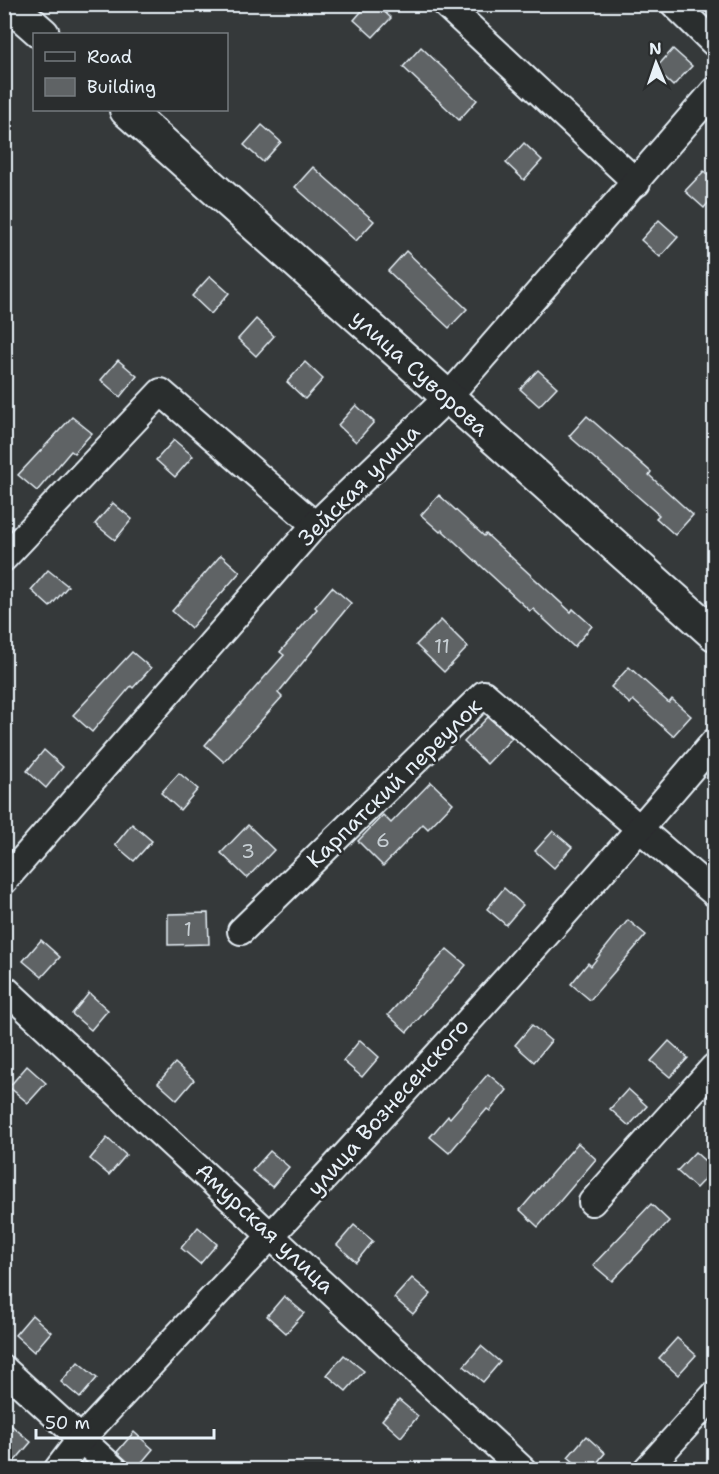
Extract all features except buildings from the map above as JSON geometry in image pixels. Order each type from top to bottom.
[{"type":"main road","points":[[9,4],[42,33]]},
{"type":"main road","name":"улица Суворова","points":[[127,111],[714,634]]},
{"type":"street","points":[[445,4],[637,183]]},
{"type":"street","points":[[674,4],[714,43]]},
{"type":"street","name":"Зейская улица","points":[[4,881],[315,525],[447,398],[637,183],[714,91]]},
{"type":"street","points":[[4,558],[161,392],[315,525]]},
{"type":"street","name":"Карпатский переулок","points":[[241,931],[484,694],[714,893]]},
{"type":"street","name":"улица Вознесенского","points":[[57,1470],[80,1440],[273,1234],[639,830],[714,742]]},
{"type":"street","name":"Амурская улица","points":[[4,988],[273,1234],[523,1470]]},
{"type":"street","points":[[592,1202],[714,1067]]},
{"type":"street","points":[[4,1369],[115,1470]]},
{"type":"street","points":[[646,1470],[714,1395]]}]
